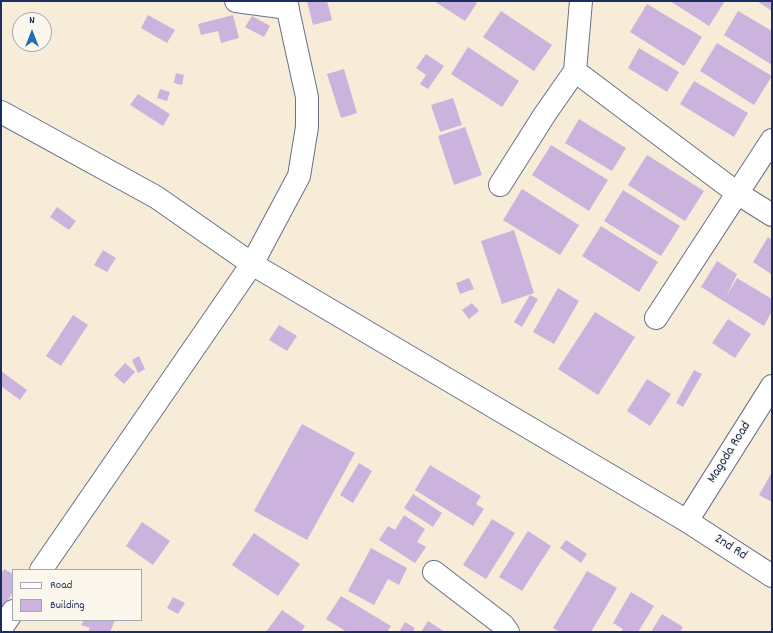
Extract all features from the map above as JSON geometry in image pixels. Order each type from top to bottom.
[{"type":"street","points":[[42,569],[252,264],[299,176],[307,127],[307,97],[287,5],[236,1]]},
{"type":"street","points":[[500,185],[545,114],[575,71],[581,1]]},
{"type":"street","points":[[575,71],[737,193],[772,215]]},
{"type":"street","name":"2nd Rd","points":[[1,112],[156,197],[252,264],[687,521],[772,576]]},
{"type":"street","points":[[656,318],[772,140]]},
{"type":"street","name":"Magoda Road","points":[[687,521],[772,386]]},
{"type":"street","points":[[434,572],[503,625],[508,632]]},
{"type":"street","points":[[1,628],[12,612]]},
{"type":"building","points":[[307,1],[327,1],[332,20],[313,25]]},
{"type":"building","points":[[434,1],[475,1],[477,3],[465,21]]},
{"type":"building","points":[[670,1],[725,1],[709,26]]},
{"type":"building","points":[[757,1],[772,1],[772,11]]},
{"type":"building","points":[[647,4],[702,37],[684,66],[630,32]]},
{"type":"building","points":[[501,11],[552,45],[534,71],[483,37]]},
{"type":"building","points":[[738,11],[772,31],[772,65],[724,35]]},
{"type":"building","points":[[148,15],[175,30],[167,43],[141,28]]},
{"type":"building","points":[[233,15],[239,38],[221,43],[218,31],[201,35],[198,24]]},
{"type":"building","points":[[252,16],[270,26],[264,37],[245,27]]},
{"type":"building","points":[[717,43],[772,76],[754,105],[700,71]]},
{"type":"building","points":[[468,47],[519,81],[502,107],[451,74]]},
{"type":"building","points":[[639,48],[679,72],[667,92],[628,68]]},
{"type":"building","points":[[426,54],[444,66],[428,89],[420,84],[426,75],[416,68]]},
{"type":"building","points":[[344,69],[357,113],[341,118],[327,74]]},
{"type":"building","points":[[176,73],[184,75],[182,85],[174,83]]},
{"type":"building","points":[[694,81],[748,113],[734,137],[680,104]]},
{"type":"building","points":[[160,89],[170,92],[167,101],[157,98]]},
{"type":"building","points":[[138,94],[170,114],[163,126],[130,105]]},
{"type":"building","points":[[453,98],[462,125],[440,132],[431,105]]},
{"type":"building","points":[[579,119],[626,148],[612,171],[565,143]]},
{"type":"building","points":[[465,127],[482,175],[454,185],[438,136]]},
{"type":"building","points":[[551,145],[608,180],[589,211],[532,175]]},
{"type":"building","points":[[647,155],[704,191],[685,221],[628,185]]},
{"type":"building","points":[[522,189],[579,225],[560,255],[503,220]]},
{"type":"building","points":[[623,190],[680,226],[661,256],[604,221]]},
{"type":"building","points":[[57,207],[76,221],[69,230],[50,217]]},
{"type":"building","points":[[601,226],[658,262],[639,292],[582,256]]},
{"type":"building","points":[[514,230],[534,293],[502,304],[481,241]]},
{"type":"building","points":[[768,237],[772,240],[771,274],[753,262]]},
{"type":"building","points":[[103,250],[116,258],[107,272],[94,265]]},
{"type":"building","points":[[717,261],[737,274],[726,297],[737,278],[772,299],[772,311],[764,326],[701,287]]},
{"type":"building","points":[[469,278],[474,289],[460,294],[456,283]]},
{"type":"building","points":[[558,288],[579,301],[554,344],[533,332]]},
{"type":"building","points":[[530,295],[538,299],[522,327],[514,322]]},
{"type":"building","points":[[472,303],[479,311],[469,319],[462,310]]},
{"type":"building","points":[[595,312],[635,337],[598,395],[558,369]]},
{"type":"building","points":[[73,315],[88,325],[61,366],[46,356]]},
{"type":"building","points":[[728,319],[751,334],[735,358],[712,343]]},
{"type":"building","points":[[279,325],[297,336],[287,351],[269,340]]},
{"type":"building","points":[[139,356],[145,369],[138,373],[132,360]]},
{"type":"building","points":[[125,363],[135,372],[124,384],[114,375]]},
{"type":"building","points":[[694,370],[702,374],[683,407],[676,403]]},
{"type":"building","points":[[1,371],[27,390],[20,400],[1,386]]},
{"type":"building","points":[[647,379],[671,394],[650,426],[627,411]]},
{"type":"building","points":[[302,424],[355,453],[307,540],[254,511]]},
{"type":"building","points":[[359,463],[372,471],[353,503],[340,495]]},
{"type":"building","points":[[430,465],[481,496],[476,504],[484,509],[473,526],[415,490]]},
{"type":"building","points":[[772,472],[772,502],[759,495]]},
{"type":"building","points":[[413,494],[442,513],[433,527],[404,508]]},
{"type":"building","points":[[404,515],[425,529],[417,542],[426,547],[415,563],[379,540],[388,526],[395,530]]},
{"type":"building","points":[[492,519],[515,533],[486,579],[463,565]]},
{"type":"building","points":[[142,522],[170,541],[153,565],[126,546]]},
{"type":"building","points":[[528,531],[551,546],[522,591],[499,577]]},
{"type":"building","points":[[254,533],[300,564],[278,596],[232,565]]},
{"type":"building","points":[[566,540],[587,554],[581,563],[560,548]]},
{"type":"building","points":[[371,548],[407,568],[399,585],[388,579],[374,605],[348,591]]},
{"type":"building","points":[[4,569],[12,573],[12,594],[1,612],[1,574]]},
{"type":"building","points":[[587,571],[617,588],[591,632],[560,632],[553,628]]},
{"type":"building","points":[[631,592],[654,606],[638,632],[621,632],[623,629],[613,623]]},
{"type":"building","points":[[341,596],[391,626],[387,632],[347,632],[326,619]]},
{"type":"building","points":[[173,597],[185,603],[178,614],[167,608]]},
{"type":"building","points":[[282,610],[305,626],[301,632],[266,632]]},
{"type":"building","points":[[662,614],[683,627],[680,632],[651,632]]},
{"type":"building","points":[[83,621],[115,621],[110,632],[88,632],[90,628],[81,625]]},
{"type":"building","points":[[428,621],[445,632],[421,632]]},
{"type":"building","points":[[405,622],[415,628],[413,632],[399,632]]}]
